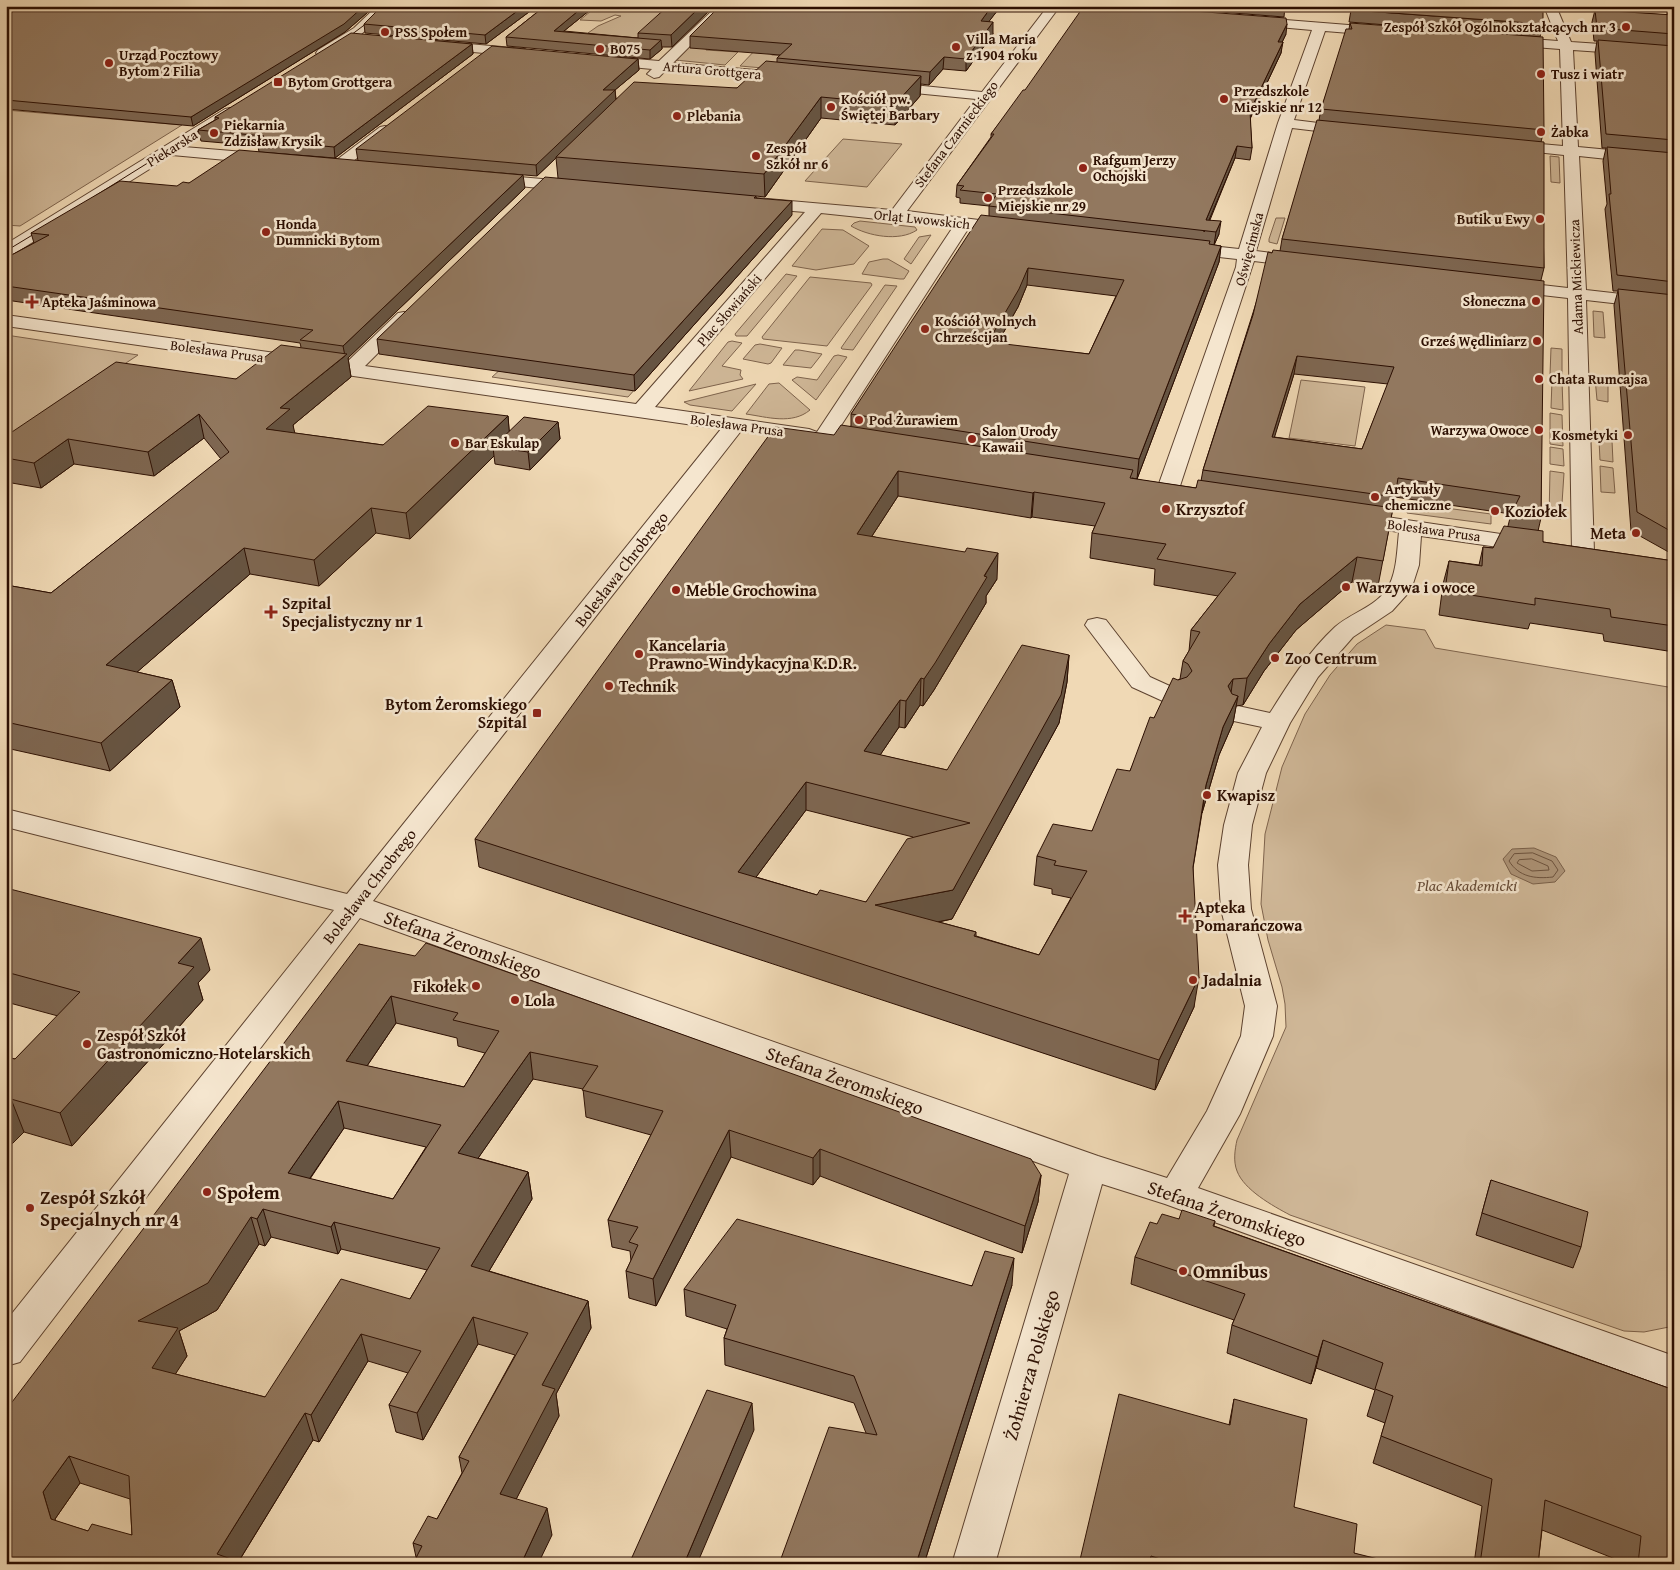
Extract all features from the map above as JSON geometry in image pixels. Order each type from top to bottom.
[{"type":"street","points":[[310,62],[350,37],[384,6]]},
{"type":"street","points":[[642,86],[724,6]]},
{"type":"street","name":"Stefana Czarnieckiego","points":[[896,215],[984,96],[1054,6]]},
{"type":"street","points":[[1066,6],[1133,12]]},
{"type":"street","name":"Adama Mickiewicza","points":[[1550,6],[1566,45],[1572,151],[1577,294],[1576,551]]},
{"type":"street","points":[[1314,10],[1314,19],[1320,26]]},
{"type":"street","points":[[1232,19],[1397,32]]},
{"type":"street","name":"Oświęcimska","points":[[1167,492],[1245,267],[1246,256],[1285,123],[1320,26]]},
{"type":"street","points":[[350,37],[368,38]]},
{"type":"street","points":[[471,64],[505,39]]},
{"type":"street","points":[[1492,40],[1674,53]]},
{"type":"street","points":[[423,44],[537,54]]},
{"type":"street","name":"Artura Grottgera","points":[[584,58],[803,78]]},
{"type":"street","points":[[869,85],[984,96]]},
{"type":"street","name":"Piekarska","points":[[6,251],[243,103]]},
{"type":"street","points":[[1285,123],[1361,132]]},
{"type":"street","points":[[360,167],[332,164],[393,124]]},
{"type":"street","points":[[1488,143],[1674,161]]},
{"type":"street","points":[[169,150],[280,160]]},
{"type":"street","points":[[526,198],[556,169]]},
{"type":"street","points":[[476,178],[592,188]]},
{"type":"street","name":"Orląt Lwowskich","points":[[739,201],[896,215],[1028,230]]},
{"type":"street","name":"Plac Słowiański","points":[[642,411],[817,208]]},
{"type":"street","name":"Bolesława Prusa","points":[[6,320],[834,439],[964,223]]},
{"type":"street","points":[[1167,246],[1324,265]]},
{"type":"street","points":[[1490,284],[1674,305]]},
{"type":"street","points":[[350,370],[417,304]]},
{"type":"street","name":"Bolesława Chrobrego","points":[[6,1350],[354,905],[735,425]]},
{"type":"street","name":"Bolesława Prusa","points":[[1333,516],[1576,551]]},
{"type":"street","points":[[1176,1194],[1223,1114],[1258,1036],[1261,1006],[1236,909],[1233,865],[1238,825],[1252,773],[1277,723],[1308,673],[1344,632],[1384,606],[1400,590],[1407,566],[1411,528]]},
{"type":"street","points":[[1097,625],[1141,682],[1174,697]]},
{"type":"street","points":[[1238,714],[1277,723]]},
{"type":"street","name":"Stefana Żeromskiego","points":[[6,818],[354,905],[1089,1167],[1176,1194],[1674,1373]]},
{"type":"street","name":"Żołnierza Polskiego","points":[[973,1564],[1089,1167]]},
{"type":"green space","points":[[597,6],[683,6],[636,46],[592,37],[588,33],[598,26],[621,16],[615,15],[601,21],[580,20]]},
{"type":"green space","points":[[717,21],[706,50],[738,52],[725,65],[675,60]]},
{"type":"green space","points":[[759,46],[772,55],[816,58],[831,74],[740,66]]},
{"type":"green space","points":[[6,110],[182,125],[20,226],[6,225]]},
{"type":"green space","points":[[843,139],[902,144],[867,187],[805,181]]},
{"type":"green space","points":[[1550,156],[1559,157],[1560,183],[1551,182]]},
{"type":"green space","points":[[1276,218],[1285,218],[1277,244],[1269,242]]},
{"type":"green space","points":[[860,221],[915,227],[917,230],[910,234],[893,237],[875,235],[851,226]]},
{"type":"green space","points":[[822,229],[843,230],[869,246],[854,264],[816,270],[792,266]]},
{"type":"green space","points":[[931,235],[911,264],[904,259],[919,237]]},
{"type":"green space","points":[[888,259],[909,271],[904,279],[862,274],[869,262]]},
{"type":"green space","points":[[786,274],[797,276],[747,336],[736,336],[735,334]]},
{"type":"green space","points":[[810,277],[871,283],[872,285],[827,346],[763,339],[762,337]]},
{"type":"green space","points":[[885,285],[897,286],[853,350],[842,349],[841,348]]},
{"type":"green space","points":[[1593,311],[1603,312],[1605,338],[1594,337]]},
{"type":"green space","points":[[6,335],[138,355],[6,443]]},
{"type":"green space","points":[[728,342],[742,343],[722,366],[741,370],[740,375],[743,379],[689,391]]},
{"type":"green space","points":[[760,344],[782,348],[771,363],[768,364],[743,359],[755,345]]},
{"type":"green space","points":[[1551,348],[1562,349],[1562,376],[1550,375]]},
{"type":"green space","points":[[795,350],[822,354],[811,368],[783,365]]},
{"type":"green space","points":[[834,356],[847,357],[816,400],[792,380],[797,377],[817,380]]},
{"type":"green space","points":[[502,368],[636,388],[628,397],[492,377]]},
{"type":"green space","points":[[1595,378],[1608,380],[1608,402],[1597,400]]},
{"type":"green space","points":[[1301,380],[1365,387],[1355,446],[1289,438]]},
{"type":"green space","points":[[1552,380],[1562,381],[1563,410],[1551,408]]},
{"type":"green space","points":[[779,383],[810,410],[803,415],[787,419],[746,414],[769,384]]},
{"type":"green space","points":[[756,384],[732,411],[690,405],[684,402]]},
{"type":"green space","points":[[1550,413],[1562,415],[1563,446],[1550,444]]},
{"type":"green space","points":[[1599,440],[1612,441],[1613,462],[1600,460]]},
{"type":"green space","points":[[1550,447],[1563,449],[1564,466],[1550,464]]},
{"type":"green space","points":[[1600,466],[1613,468],[1615,493],[1601,492]]},
{"type":"green space","points":[[1550,471],[1564,473],[1561,519],[1549,518]]},
{"type":"green space","points":[[1408,503],[1491,514],[1491,524],[1407,513]]},
{"type":"green space","name":"Plac Akademicki","points":[[1386,625],[1425,630],[1435,648],[1674,688],[1674,1326],[1644,1332],[1624,1331],[1290,1215],[1252,1191],[1237,1171],[1235,1151],[1237,1140],[1286,1027],[1282,987],[1268,940],[1261,904],[1265,834],[1282,767],[1305,714],[1330,675],[1357,644]]},
{"type":"water","points":[[1534,848],[1556,857],[1565,871],[1555,882],[1533,884],[1511,874],[1503,859],[1512,849]]},
{"type":"building","points":[[6,6],[364,6],[344,24],[191,117],[6,100]]},
{"type":"building","points":[[382,6],[524,6],[485,35],[364,24]]},
{"type":"building","points":[[545,6],[584,6],[554,31],[661,40],[650,50],[506,37]]},
{"type":"building","points":[[668,6],[701,6],[671,35],[638,33]]},
{"type":"building","points":[[720,6],[992,6],[981,21],[993,22],[966,59],[944,57],[930,72],[777,58],[792,44],[690,36]]},
{"type":"building","points":[[1084,6],[1126,6],[1286,18],[1287,24],[1278,42],[1283,42],[1250,111],[1252,148],[1237,146],[1206,220],[1221,221],[1216,232],[989,206],[997,194],[960,190],[964,186],[957,185],[994,134],[991,134],[1023,90],[1025,90]]},
{"type":"building","points":[[1352,6],[1543,7],[1543,24],[1351,10]]},
{"type":"building","points":[[1595,10],[1674,15],[1674,34],[1597,28]]},
{"type":"building","points":[[1350,23],[1543,37],[1544,130],[1321,109],[1346,29],[1352,29]]},
{"type":"building","points":[[351,33],[472,44],[334,147],[257,140],[264,136],[198,130],[219,118],[215,117]]},
{"type":"building","points":[[1598,40],[1674,46],[1674,140],[1606,134]]},
{"type":"building","points":[[492,46],[638,59],[603,90],[615,90],[536,165],[356,149]]},
{"type":"building","points":[[766,61],[921,76],[895,104],[821,97],[764,174],[556,157],[634,82],[737,88]]},
{"type":"building","points":[[1317,120],[1544,142],[1544,268],[1282,239]]},
{"type":"building","points":[[1607,147],[1674,153],[1674,282],[1617,275],[1609,194],[1611,194]]},
{"type":"building","points":[[239,150],[523,175],[343,346],[300,340],[313,330],[6,286],[6,258],[49,235],[31,233],[120,181],[177,186],[183,182],[189,183]]},
{"type":"building","points":[[545,177],[792,201],[634,375],[377,339]]},
{"type":"building","points":[[981,215],[1210,241],[1209,244],[1221,246],[1139,459],[851,414]],"holes":[[[1028,268],[1124,280],[1089,354],[988,342],[1019,289]]]},
{"type":"building","points":[[1273,250],[1544,281],[1541,518],[1511,514],[1520,496],[1398,478],[1395,497],[1203,470],[1253,315],[1268,252],[1272,253]],"holes":[[[1297,356],[1394,367],[1362,449],[1272,437]]]},
{"type":"building","points":[[1618,289],[1674,295],[1674,533],[1637,512]]},
{"type":"building","points":[[281,345],[347,354],[280,408],[290,409],[266,429],[383,445],[428,406],[508,416],[406,513],[371,508],[314,560],[244,548],[106,665],[172,680],[101,743],[6,722],[6,585],[51,593],[229,452],[199,414],[148,452],[68,439],[34,463],[6,458],[6,436],[116,362],[236,379]]},
{"type":"building","points":[[524,417],[558,422],[528,452],[493,447]]},
{"type":"building","points":[[841,425],[1133,470],[1130,478],[1196,488],[1198,480],[1393,508],[1383,561],[1357,557],[1300,604],[1269,644],[1247,678],[1233,679],[1228,686],[1232,694],[1238,696],[1223,727],[1206,785],[1193,867],[1199,977],[1159,1060],[475,839],[775,427],[834,435]],"holes":[[[898,471],[1105,503],[1092,533],[1166,544],[1157,559],[1236,573],[1191,630],[1200,632],[1183,661],[1188,664],[1192,671],[1187,677],[1178,680],[1173,678],[1154,718],[1150,717],[1130,771],[1117,769],[1092,831],[1053,824],[1037,856],[1056,861],[1054,865],[1087,871],[1039,955],[974,936],[976,932],[875,905],[953,890],[1061,695],[1069,655],[1022,645],[947,770],[864,751],[900,700],[906,701],[921,678],[924,679],[935,663],[987,577],[984,576],[998,553],[967,548],[965,552],[857,534]],[[806,782],[970,823],[907,839],[866,902],[820,890],[817,895],[738,872]]]},
{"type":"building","points":[[1504,526],[1543,531],[1543,542],[1674,561],[1674,626],[1611,617],[1610,609],[1535,598],[1535,605],[1445,591],[1449,561],[1482,566],[1483,547],[1493,548]]},
{"type":"building","points":[[6,888],[201,938],[178,963],[194,967],[60,1113],[11,1099],[6,1103],[6,1057],[15,1059],[80,992],[6,972]]},
{"type":"building","points":[[426,943],[1031,1159],[1041,1175],[1025,1226],[820,1149],[813,1158],[729,1130],[653,1279],[626,1271],[638,1245],[629,1242],[638,1227],[608,1220],[663,1111],[582,1090],[598,1066],[530,1052],[458,1153],[528,1172],[471,1266],[588,1301],[542,1385],[555,1389],[500,1494],[547,1508],[521,1564],[413,1564],[422,1546],[413,1543],[428,1516],[437,1519],[469,1461],[459,1457],[528,1333],[473,1317],[417,1413],[389,1405],[421,1351],[361,1334],[311,1415],[305,1413],[217,1554],[245,1564],[6,1564],[6,1410],[359,944],[415,956]],"holes":[[[391,996],[458,1013],[453,1020],[499,1031],[464,1087],[346,1061]],[[338,1101],[441,1125],[393,1199],[288,1173]],[[263,1209],[331,1227],[334,1222],[440,1248],[410,1299],[341,1279],[265,1397],[152,1368],[178,1328],[138,1321],[208,1283],[251,1217],[257,1219]],[[69,1456],[129,1476],[132,1535],[92,1524],[88,1531],[51,1519],[43,1492]]]},
{"type":"building","points":[[1491,1180],[1588,1212],[1581,1247],[1482,1213]]},
{"type":"building","points":[[1182,1210],[1215,1221],[1213,1226],[1674,1390],[1674,1564],[1638,1564],[1641,1536],[1545,1500],[1538,1564],[1480,1564],[1492,1479],[1381,1436],[1393,1396],[1375,1389],[1383,1363],[1323,1340],[1318,1357],[1232,1325],[1245,1294],[1135,1257],[1150,1222],[1157,1224],[1162,1214],[1179,1219]]},
{"type":"building","points":[[737,1219],[972,1286],[985,1251],[1014,1258],[916,1564],[779,1564],[829,1427],[877,1435],[854,1376],[724,1338],[736,1305],[684,1289]]},
{"type":"building","points":[[707,1390],[752,1403],[684,1564],[629,1564]]},
{"type":"building","points":[[1119,1394],[1230,1425],[1234,1399],[1307,1419],[1294,1507],[1357,1524],[1354,1553],[1382,1560],[1382,1564],[1176,1564],[1151,1556],[1149,1564],[1079,1564]]},
{"type":"tram line","points":[[343,41],[367,23],[384,6]]},
{"type":"tram line","points":[[95,196],[210,124]]},
{"type":"tram line","points":[[6,251],[44,228]]},
{"type":"place","name":"Zespół Szkół Ogólnokształcących nr 3","points":[[1626,27]]},
{"type":"place","name":"PSS Społem","points":[[385,32]]},
{"type":"place","name":"Villa Maria z 1904 roku","points":[[956,47]]},
{"type":"place","name":"B075","points":[[600,49]]},
{"type":"place","name":"Urząd Pocztowy Bytom 2 Filia","points":[[109,63]]},
{"type":"place","name":"Tusz i wiatr","points":[[1541,74]]},
{"type":"place","name":"Bytom Grottgera","points":[[278,82]]},
{"type":"place","name":"Przedszkole Miejskie nr 12","points":[[1224,99]]},
{"type":"place","name":"Kościół pw. Świętej Barbary","points":[[831,107]]},
{"type":"place","name":"Plebania","points":[[677,116]]},
{"type":"place","name":"Żabka","points":[[1541,132]]},
{"type":"place","name":"Piekarnia Zdzisław Krysik","points":[[214,133]]},
{"type":"place","name":"Zespół Szkół nr 6","points":[[756,156]]},
{"type":"place","name":"Rafgum Jerzy Ochojski","points":[[1083,168]]},
{"type":"place","name":"Przedszkole Miejskie nr 29","points":[[988,198]]},
{"type":"place","name":"Butik u Ewy","points":[[1540,219]]},
{"type":"place","name":"Honda Dumnicki Bytom","points":[[266,232]]},
{"type":"place","name":"Słoneczna","points":[[1536,301]]},
{"type":"place","name":"Apteka Jaśminowa","points":[[32,302]]},
{"type":"place","name":"Kościół Wolnych Chrześcijan","points":[[925,329]]},
{"type":"place","name":"Grześ Wędliniarz","points":[[1537,341]]},
{"type":"place","name":"Chata Rumcajsa","points":[[1539,379]]},
{"type":"place","name":"Pod Żurawiem","points":[[859,420]]},
{"type":"place","name":"Warzywa Owoce","points":[[1539,430]]},
{"type":"place","name":"Kosmetyki","points":[[1628,435]]},
{"type":"place","name":"Salon Urody Kawaii","points":[[972,439]]},
{"type":"place","name":"Bar Eskulap","points":[[455,443]]},
{"type":"place","name":"Artykuły chemiczne","points":[[1375,497]]},
{"type":"place","name":"Krzysztof","points":[[1166,509]]},
{"type":"place","name":"Koziołek","points":[[1495,511]]},
{"type":"place","name":"Meta","points":[[1636,533]]},
{"type":"place","name":"Warzywa i owoce","points":[[1346,587]]},
{"type":"place","name":"Meble Grochowina","points":[[676,590]]},
{"type":"place","name":"Szpital Specjalistyczny nr 1","points":[[271,612]]},
{"type":"place","name":"Kancelaria Prawno-Windykacyjna K.D.R.","points":[[639,654]]},
{"type":"place","name":"Zoo Centrum","points":[[1275,658]]},
{"type":"place","name":"Technik","points":[[609,686]]},
{"type":"place","name":"Bytom Żeromskiego Szpital","points":[[537,713]]},
{"type":"place","name":"Kwapisz","points":[[1207,795]]},
{"type":"place","name":"Apteka Pomarańczowa","points":[[1185,916]]},
{"type":"place","name":"Jadalnia","points":[[1193,980]]},
{"type":"place","name":"Fikołek","points":[[476,986]]},
{"type":"place","name":"Lola","points":[[515,1000]]},
{"type":"place","name":"Zespół Szkół Gastronomiczno-Hotelarskich","points":[[87,1044]]},
{"type":"place","name":"Społem","points":[[207,1192]]},
{"type":"place","name":"Zespół Szkół Specjalnych nr 4","points":[[30,1208]]},
{"type":"place","name":"Omnibus","points":[[1183,1271]]}]
